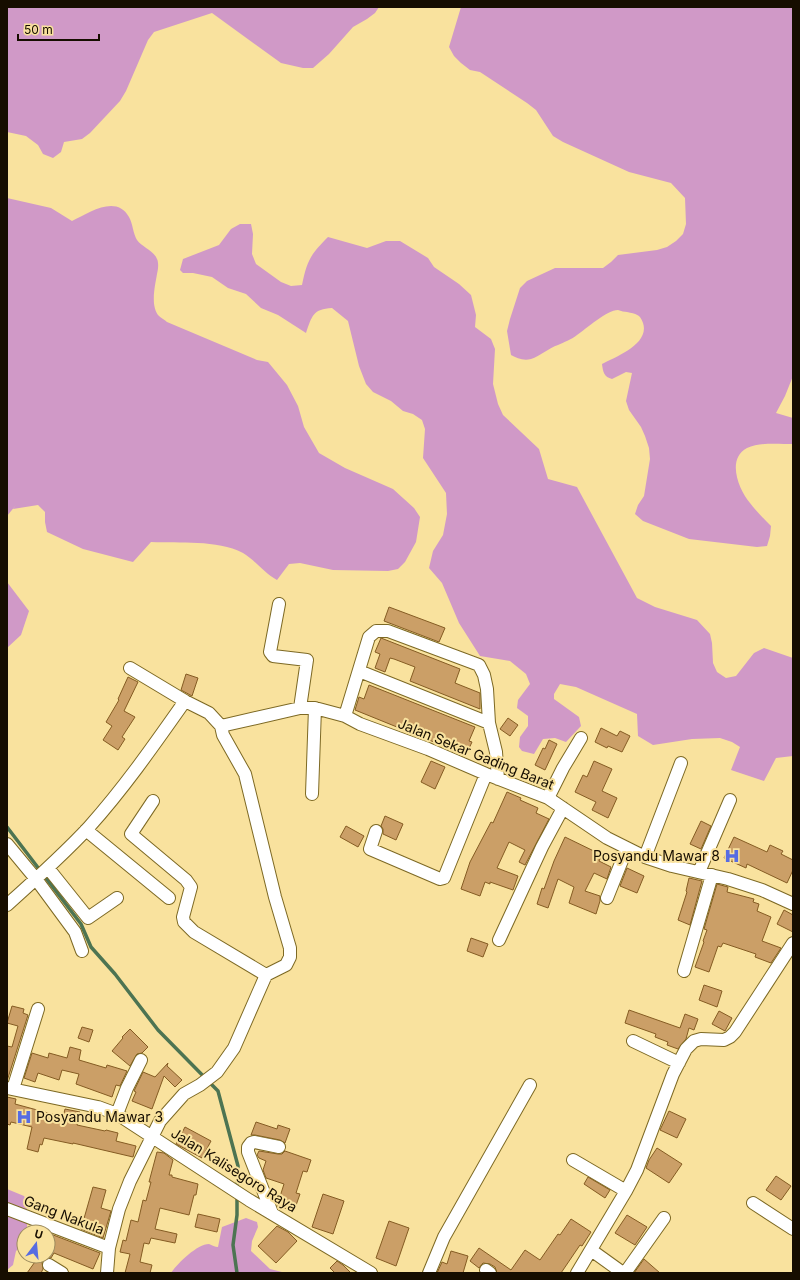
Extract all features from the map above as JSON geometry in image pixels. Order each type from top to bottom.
[{"type":"street","points":[[278,604],[270,652],[273,656],[307,660],[300,708]]},
{"type":"street","points":[[345,716],[369,637],[376,630],[388,631],[479,665],[484,675],[487,689],[489,723],[496,752],[492,776],[444,878],[440,879],[370,849],[376,831]]},
{"type":"street","points":[[107,1273],[109,1248],[119,1209],[130,1181],[160,1121],[184,1094],[200,1085],[217,1072],[234,1048],[266,975],[286,965],[290,957],[290,948],[275,897],[245,774],[223,736],[221,726],[209,713],[185,701],[130,668]]},
{"type":"street","points":[[359,671],[489,723]]},
{"type":"street","points":[[7,906],[42,874],[86,830],[135,772],[185,701]]},
{"type":"street","name":"Jalan Sekar Gading Barat","points":[[221,726],[300,708],[315,708],[345,716],[360,724],[428,749],[548,798],[606,838],[645,857],[712,875],[792,901]]},
{"type":"street","points":[[312,794],[315,708]]},
{"type":"street","points":[[548,798],[563,768],[581,738]]},
{"type":"street","points":[[645,857],[681,763]]},
{"type":"street","points":[[698,872],[730,800]]},
{"type":"street","points":[[153,801],[131,834],[186,880],[191,887],[183,917],[184,922],[194,932],[266,975]]},
{"type":"street","points":[[499,940],[542,847],[563,808]]},
{"type":"street","points":[[86,830],[169,898]]},
{"type":"street","points":[[7,844],[42,874],[88,918],[117,898]]},
{"type":"street","points":[[607,898],[627,848]]},
{"type":"street","points":[[42,874],[76,932],[82,951]]},
{"type":"street","points":[[684,970],[712,875]]},
{"type":"street","points":[[577,1273],[637,1170],[679,1063],[686,1049],[694,1041],[701,1039],[715,1041],[724,1040],[730,1037],[735,1032],[793,943]]},
{"type":"street","points":[[10,1088],[38,1009]]},
{"type":"street","points":[[633,1041],[679,1063]]},
{"type":"street","points":[[117,1114],[141,1060]]},
{"type":"street","points":[[429,1273],[444,1237],[530,1085]]},
{"type":"street","name":"Jalan Kalisegoro Raya","points":[[10,1088],[98,1107],[117,1114],[249,1200],[371,1273]]},
{"type":"street","points":[[272,1213],[248,1152],[248,1147],[254,1142],[279,1147]]},
{"type":"street","points":[[573,1160],[626,1191]]},
{"type":"street","points":[[753,1203],[793,1229]]},
{"type":"street","name":"Gang Nakula","points":[[7,1210],[109,1248]]},
{"type":"street","points":[[591,1250],[624,1273],[664,1218]]},
{"type":"street","points":[[49,1265],[62,1273]]},
{"type":"shaded area","points":[[7,7],[379,7],[375,13],[353,27],[329,54],[313,68],[303,68],[281,63],[212,13],[154,32],[148,40],[126,91],[120,101],[90,133],[82,139],[64,142],[61,152],[53,158],[43,154],[38,145],[26,136],[7,132]]},
{"type":"shaded area","points":[[461,7],[793,7],[793,376],[776,413],[793,418],[793,444],[763,444],[747,448],[737,459],[736,467],[736,475],[746,497],[771,526],[767,546],[757,547],[689,539],[643,521],[635,514],[638,505],[644,496],[650,459],[649,448],[641,427],[629,410],[626,401],[632,373],[626,372],[612,379],[604,374],[602,364],[630,349],[642,337],[644,331],[643,323],[639,316],[633,313],[618,310],[613,311],[603,316],[572,338],[534,358],[528,360],[511,355],[507,331],[520,288],[527,281],[555,268],[603,268],[618,255],[657,250],[667,247],[683,234],[686,224],[685,198],[671,183],[629,172],[553,136],[536,110],[480,72],[470,70],[461,63],[454,56],[449,47]]},
{"type":"shaded area","points":[[7,198],[51,208],[72,221],[102,207],[110,206],[124,210],[129,217],[137,240],[155,256],[158,261],[154,301],[156,312],[159,316],[167,322],[257,360],[268,362],[287,385],[298,406],[304,427],[319,453],[345,468],[393,489],[414,508],[420,517],[416,542],[405,562],[398,569],[388,571],[333,570],[300,563],[289,564],[277,580],[243,553],[221,546],[198,543],[151,542],[133,562],[83,549],[47,532],[45,512],[38,505],[13,509],[16,505],[7,516]]},
{"type":"shaded area","points":[[240,224],[251,224],[253,234],[252,254],[256,264],[281,282],[291,286],[302,285],[310,259],[328,237],[367,248],[386,241],[400,241],[428,258],[434,267],[459,284],[471,295],[476,315],[475,327],[491,339],[495,349],[493,384],[498,404],[503,415],[539,449],[548,479],[577,487],[637,598],[655,607],[697,620],[710,634],[713,663],[717,672],[726,678],[736,676],[754,653],[764,648],[793,658],[793,756],[776,758],[764,781],[731,770],[740,747],[732,742],[720,738],[692,739],[653,745],[638,736],[637,714],[576,687],[560,684],[554,694],[554,699],[579,717],[581,726],[566,742],[555,738],[543,739],[534,754],[522,751],[519,747],[520,737],[528,726],[528,716],[517,708],[518,700],[530,684],[526,674],[510,661],[480,656],[459,623],[442,583],[429,568],[433,551],[443,535],[447,514],[446,493],[423,458],[425,429],[422,420],[413,414],[403,411],[391,401],[373,392],[366,384],[359,366],[348,321],[332,308],[321,310],[314,314],[306,333],[278,315],[261,308],[246,294],[228,288],[212,277],[193,273],[183,273],[180,270],[183,259],[219,245],[231,229]]},
{"type":"shaded area","points":[[7,582],[29,611],[21,635],[7,648]]},
{"type":"shaded area","points":[[7,1189],[24,1196],[27,1201],[27,1224],[16,1224],[16,1251],[13,1265],[7,1270]]},
{"type":"shaded area","points":[[246,1218],[257,1222],[258,1227],[252,1241],[251,1251],[270,1269],[286,1273],[171,1273],[182,1260],[199,1247],[209,1244],[218,1247],[222,1227]]},
{"type":"building","points":[[389,607],[445,628],[439,642],[384,621]]},
{"type":"building","points":[[381,638],[460,669],[455,683],[480,693],[480,709],[410,681],[415,667],[390,658],[385,672],[375,668],[380,654],[375,652]]},
{"type":"building","points":[[186,674],[198,678],[192,696],[181,690]]},
{"type":"building","points":[[128,677],[138,682],[124,711],[135,717],[122,737],[125,739],[118,750],[103,740],[112,726],[106,722],[119,700],[118,699]]},
{"type":"building","points":[[369,685],[475,727],[469,741],[472,742],[466,755],[355,710],[359,697],[364,699]]},
{"type":"building","points":[[508,718],[518,725],[510,736],[500,729]]},
{"type":"building","points":[[601,728],[617,736],[620,731],[630,736],[622,752],[608,746],[607,748],[595,742]]},
{"type":"building","points":[[549,740],[557,744],[545,770],[535,765],[543,748],[545,749]]},
{"type":"building","points":[[431,761],[445,767],[435,789],[421,782]]},
{"type":"building","points":[[594,761],[612,769],[602,791],[617,798],[608,818],[592,810],[596,802],[575,792],[583,775],[587,777]]},
{"type":"building","points":[[507,792],[538,808],[536,813],[549,819],[525,865],[519,862],[525,850],[509,842],[497,868],[518,876],[513,890],[490,882],[490,884],[485,882],[480,896],[461,889],[470,862],[491,822],[493,823]]},
{"type":"building","points":[[385,816],[403,824],[396,840],[383,834],[383,829],[381,826]]},
{"type":"building","points":[[701,821],[711,826],[701,849],[690,844]]},
{"type":"building","points":[[346,826],[364,836],[358,847],[340,837]]},
{"type":"building","points":[[565,837],[602,855],[599,861],[611,867],[607,879],[594,873],[585,891],[600,896],[596,914],[569,903],[574,887],[558,879],[548,908],[537,904],[542,888],[544,889],[554,861]]},
{"type":"building","points":[[734,837],[767,852],[770,845],[783,851],[781,854],[793,860],[793,870],[787,883],[747,864],[746,868],[724,858]]},
{"type":"building","points":[[627,868],[644,876],[637,893],[620,886]]},
{"type":"building","points":[[689,878],[702,881],[690,925],[678,920],[687,892]]},
{"type":"building","points":[[717,884],[728,887],[727,892],[754,899],[753,902],[759,904],[757,911],[771,917],[762,941],[781,948],[771,963],[755,957],[756,954],[723,943],[721,947],[718,946],[709,972],[695,967],[704,942],[703,941],[707,930],[704,929]]},
{"type":"building","points":[[784,910],[793,915],[793,932],[777,924]]},
{"type":"building","points":[[471,938],[488,944],[483,957],[467,951]]},
{"type":"building","points":[[704,985],[722,991],[717,1007],[699,1000]]},
{"type":"building","points":[[12,1006],[24,1009],[23,1013],[28,1015],[7,1081],[7,1046],[12,1047],[18,1026],[7,1023]]},
{"type":"building","points":[[629,1010],[680,1028],[685,1014],[698,1019],[694,1030],[689,1028],[686,1039],[678,1049],[667,1045],[668,1042],[655,1037],[656,1034],[625,1023]]},
{"type":"building","points":[[719,1011],[732,1018],[725,1031],[712,1024]]},
{"type":"building","points":[[82,1027],[93,1030],[89,1042],[78,1038]]},
{"type":"building","points":[[130,1029],[148,1047],[142,1053],[137,1054],[130,1066],[112,1051]]},
{"type":"building","points":[[70,1047],[81,1050],[79,1060],[106,1068],[107,1065],[127,1071],[120,1086],[116,1085],[112,1097],[76,1084],[79,1074],[62,1070],[59,1080],[38,1073],[35,1082],[24,1078],[32,1053],[48,1058],[49,1053],[67,1058]]},
{"type":"building","points":[[168,1063],[167,1066],[182,1080],[175,1087],[164,1076],[152,1109],[132,1101],[136,1092],[134,1091],[143,1072],[155,1077]]},
{"type":"building","points":[[7,1097],[16,1099],[15,1104],[63,1117],[65,1109],[80,1112],[77,1125],[118,1133],[116,1141],[136,1146],[133,1157],[44,1138],[42,1145],[40,1144],[38,1152],[27,1149],[32,1127],[11,1122],[10,1125],[7,1124]]},
{"type":"building","points":[[669,1111],[686,1119],[677,1138],[660,1130]]},
{"type":"building","points":[[256,1122],[277,1129],[278,1125],[290,1129],[285,1143],[280,1140],[251,1135]]},
{"type":"building","points":[[185,1127],[211,1141],[202,1158],[176,1144]]},
{"type":"building","points":[[657,1148],[682,1164],[669,1183],[646,1168],[649,1160]]},
{"type":"building","points":[[259,1151],[282,1154],[285,1151],[311,1160],[307,1172],[303,1171],[296,1193],[300,1194],[294,1211],[277,1206],[284,1184],[266,1178],[263,1170],[266,1161],[259,1158],[257,1155]]},
{"type":"building","points":[[157,1152],[164,1153],[173,1160],[169,1175],[198,1184],[196,1195],[194,1195],[189,1215],[160,1208],[155,1229],[177,1234],[175,1243],[151,1238],[149,1244],[144,1243],[140,1262],[152,1265],[150,1273],[125,1273],[130,1254],[120,1252],[123,1240],[126,1241],[131,1220],[138,1222],[143,1200],[146,1201],[151,1182],[149,1182]]},
{"type":"building","points":[[776,1176],[791,1186],[781,1200],[766,1190]]},
{"type":"building","points":[[588,1177],[610,1190],[605,1198],[584,1184]]},
{"type":"building","points":[[93,1187],[106,1190],[101,1208],[111,1211],[103,1238],[81,1229]]},
{"type":"building","points":[[323,1194],[344,1201],[333,1234],[312,1227]]},
{"type":"building","points":[[198,1214],[220,1219],[217,1232],[195,1227]]},
{"type":"building","points":[[627,1215],[647,1227],[635,1245],[615,1233]]},
{"type":"building","points":[[571,1219],[591,1232],[582,1246],[580,1245],[561,1273],[497,1273],[495,1267],[490,1264],[483,1263],[479,1268],[470,1261],[479,1248],[511,1270],[525,1250],[540,1260],[558,1234],[560,1235]]},
{"type":"building","points":[[389,1221],[409,1228],[396,1266],[376,1258]]},
{"type":"building","points":[[277,1226],[288,1232],[297,1241],[276,1263],[258,1246]]},
{"type":"building","points":[[56,1236],[100,1253],[93,1269],[56,1254]]},
{"type":"building","points":[[451,1251],[468,1256],[463,1273],[437,1273],[442,1262],[447,1264]]},
{"type":"building","points":[[644,1259],[660,1273],[634,1273]]},
{"type":"building","points":[[337,1261],[351,1273],[335,1273],[330,1268]]},
{"type":"building","points":[[33,1264],[42,1264],[43,1269],[41,1273],[27,1273]]},
{"type":"waterway","points":[[7,827],[81,924],[91,947],[115,974],[158,1030],[218,1091],[238,1166],[237,1188]]},
{"type":"waterway","points":[[237,1195],[237,1215],[233,1245],[237,1273]]},
{"type":"place","name":"Posyandu Mawar 8","points":[[732,856]]},
{"type":"place","name":"Posyandu Mawar 3","points":[[24,1117]]}]
